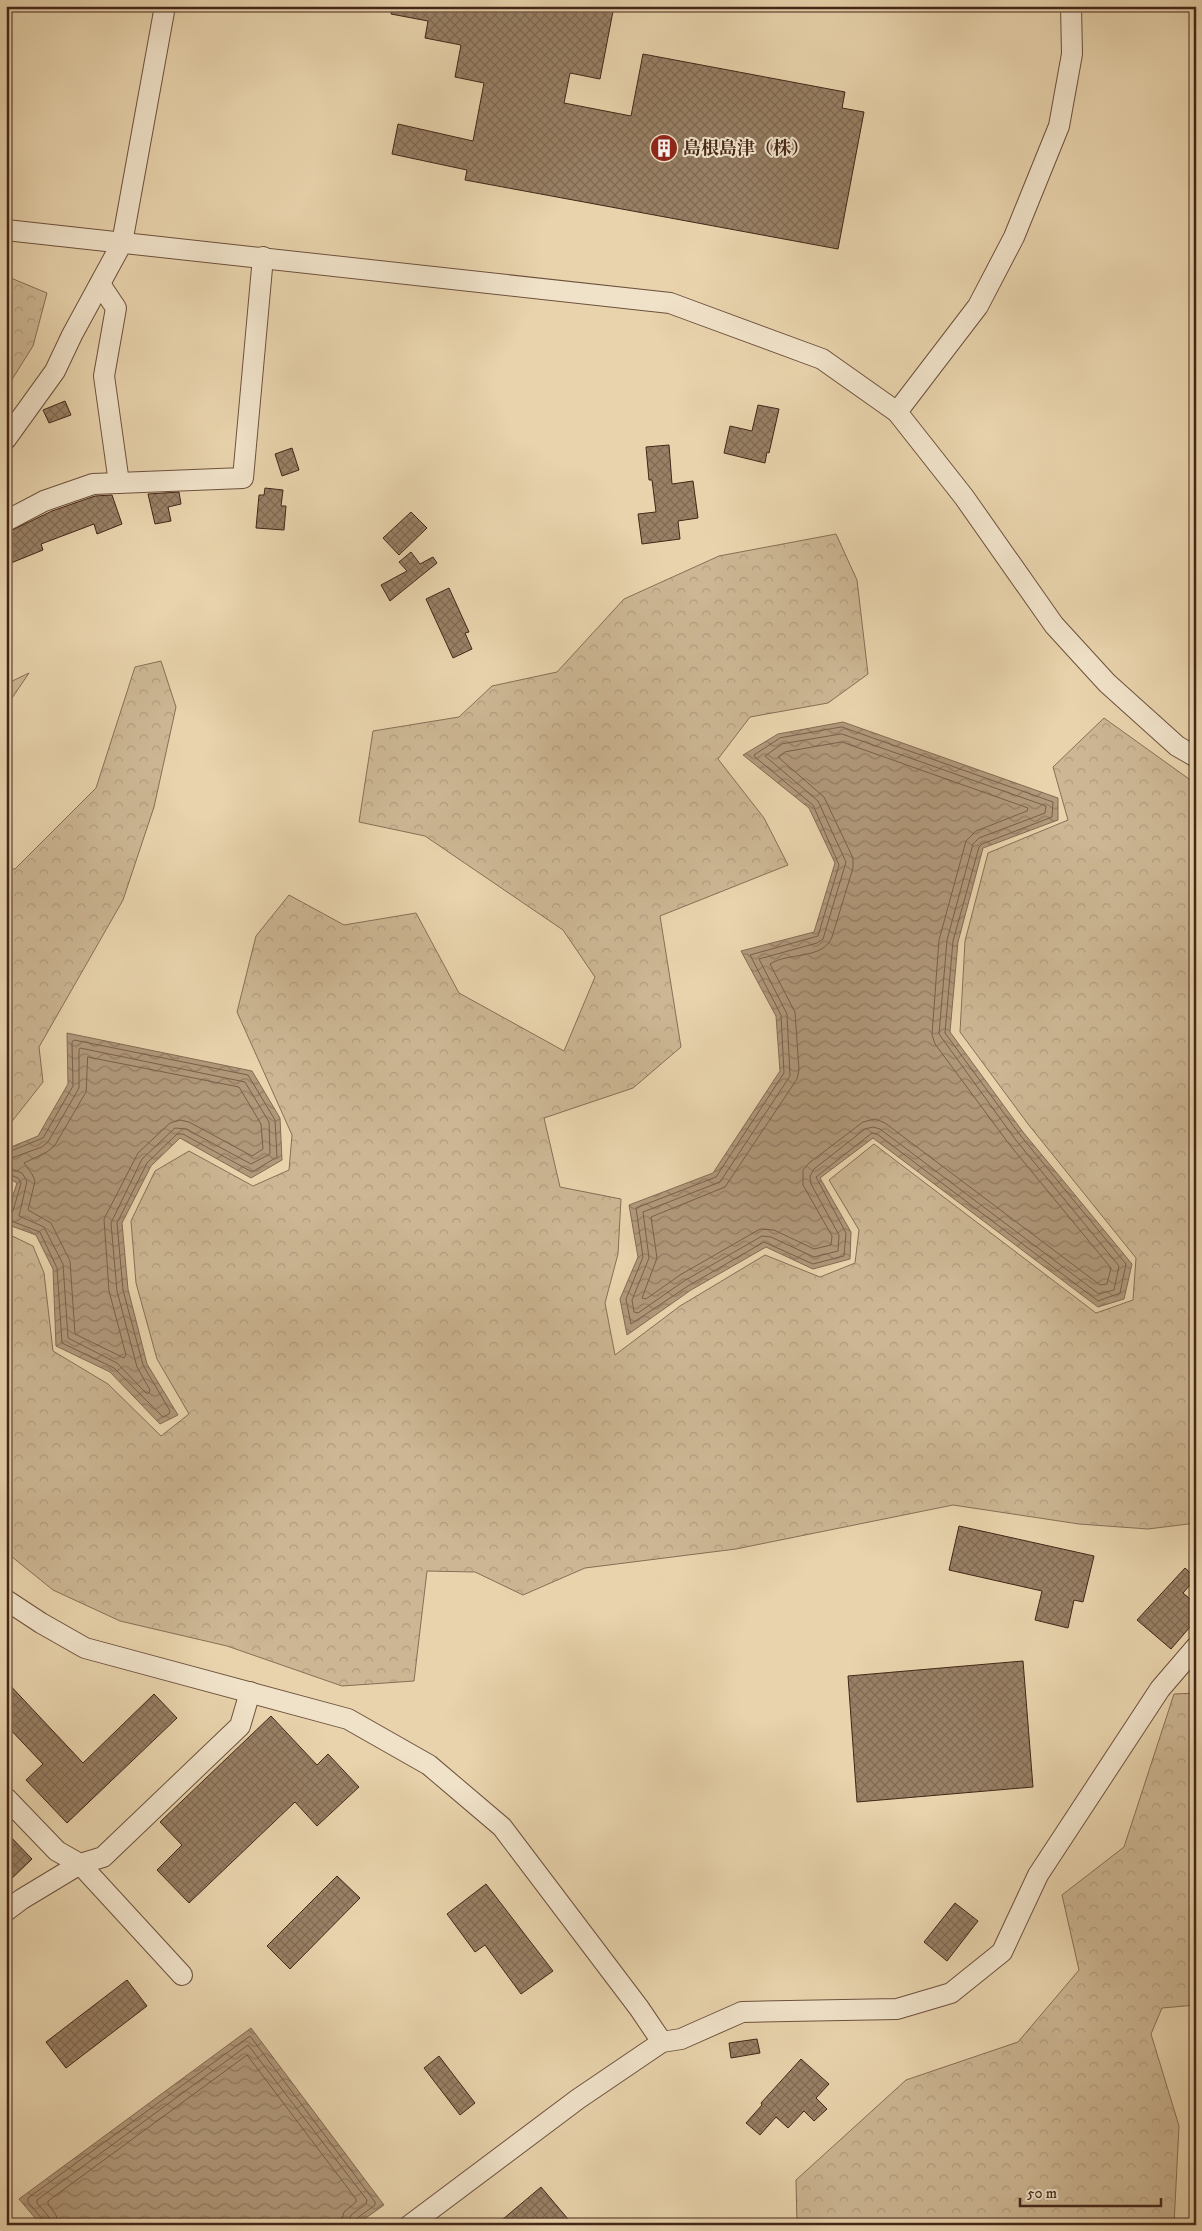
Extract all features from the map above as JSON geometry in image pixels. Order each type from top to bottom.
[{"type":"street","points":[[6,439],[55,371],[122,243],[165,6]]},
{"type":"street","points":[[897,412],[978,306],[1014,236],[1059,126],[1072,54],[1071,6]]},
{"type":"street","points":[[6,230],[262,256],[670,303],[822,359],[897,412],[964,497],[1054,625],[1107,683],[1177,746],[1196,756]]},
{"type":"street","points":[[6,520],[44,501],[93,484],[243,478],[262,256]]},
{"type":"street","points":[[100,284],[116,308],[104,376],[119,483]]},
{"type":"street","points":[[6,1600],[40,1623],[86,1648],[348,1719],[429,1765],[502,1827],[639,2008],[662,2042]]},
{"type":"street","points":[[410,2225],[578,2099],[662,2042],[682,2038],[742,2012],[897,2009],[951,1993],[1002,1952],[1038,1875],[1160,1689],[1196,1647]]},
{"type":"street","points":[[6,1911],[80,1864],[103,1857],[240,1726],[250,1692]]},
{"type":"street","points":[[6,1798],[57,1850],[80,1864],[182,1976]]},
{"type":"green space","points":[[6,276],[47,293],[33,346],[6,389]]},
{"type":"green space","points":[[836,534],[857,580],[868,674],[828,703],[750,717],[718,759],[764,818],[788,865],[660,916],[681,1047],[633,1088],[544,1118],[560,1187],[621,1199],[618,1254],[605,1303],[615,1355],[680,1306],[765,1255],[820,1277],[855,1263],[859,1230],[829,1180],[874,1144],[1096,1313],[1133,1300],[1136,1258],[1028,1124],[960,1032],[965,941],[988,853],[1068,820],[1053,767],[1104,718],[1196,784],[1196,1523],[1148,1529],[1079,1524],[953,1505],[736,1549],[585,1568],[523,1595],[475,1572],[427,1571],[414,1681],[342,1686],[227,1646],[120,1621],[53,1590],[6,1552],[6,1233],[33,1246],[44,1273],[53,1351],[108,1384],[161,1436],[189,1414],[157,1359],[136,1283],[131,1221],[155,1171],[189,1151],[253,1186],[289,1170],[292,1135],[237,1012],[256,936],[289,895],[344,925],[416,913],[459,993],[564,1051],[595,977],[563,930],[425,836],[359,822],[373,731],[459,717],[492,686],[557,672],[624,599],[719,556]]},
{"type":"green space","points":[[161,661],[176,707],[154,807],[123,900],[39,1047],[43,1082],[6,1129],[6,869],[15,869],[96,788],[135,667]]},
{"type":"green space","points":[[29,673],[6,707],[6,684]]},
{"type":"green space","points":[[1196,1693],[1196,2005],[1162,2008],[1151,2034],[1179,2126],[1174,2225],[797,2225],[796,2180],[906,2080],[1018,2042],[1079,1970],[1062,1895],[1124,1847],[1174,1694]]},
{"type":"water","points":[[843,722],[1058,798],[1058,820],[983,848],[958,942],[950,1032],[1023,1132],[1132,1264],[1124,1299],[1098,1307],[873,1138],[820,1178],[851,1232],[850,1259],[813,1269],[766,1247],[691,1290],[627,1335],[620,1299],[638,1257],[629,1205],[713,1173],[780,1071],[776,1016],[741,951],[814,932],[835,863],[809,808],[743,755],[778,734]]},
{"type":"water","points":[[67,1033],[252,1071],[280,1118],[282,1160],[251,1178],[180,1138],[151,1166],[122,1223],[128,1289],[147,1364],[178,1415],[160,1424],[110,1372],[56,1346],[53,1269],[36,1235],[6,1224],[6,1216],[17,1183],[6,1177],[6,1149],[38,1136],[68,1084]]},
{"type":"water","points":[[251,2028],[384,2205],[356,2225],[41,2225],[19,2199]]},
{"type":"building","name":"島根島津（株）","points":[[392,6],[614,6],[600,79],[570,73],[564,103],[631,116],[643,54],[845,92],[842,108],[864,112],[838,249],[465,180],[467,170],[392,154],[398,124],[473,141],[484,83],[455,77],[461,45],[425,38],[428,21],[391,14]]},
{"type":"building","points":[[65,401],[71,415],[49,423],[43,410]]},
{"type":"building","points":[[758,405],[779,409],[765,463],[724,453],[730,426],[752,431]]},
{"type":"building","points":[[669,445],[672,484],[693,481],[698,518],[678,521],[680,539],[642,544],[638,514],[656,512],[652,480],[649,480],[646,447]]},
{"type":"building","points":[[292,448],[299,470],[282,476],[275,454]]},
{"type":"building","points":[[265,488],[283,490],[281,506],[286,506],[284,530],[256,528],[259,495],[264,495]]},
{"type":"building","points":[[179,492],[181,504],[168,507],[171,521],[155,524],[148,494]]},
{"type":"building","points":[[112,495],[122,524],[97,534],[94,524],[41,544],[43,550],[6,565],[6,533],[52,511],[95,496]]},
{"type":"building","points":[[411,512],[427,528],[399,555],[383,538]]},
{"type":"building","points":[[411,552],[420,564],[433,557],[437,563],[390,601],[381,585],[407,571],[399,562]]},
{"type":"building","points":[[449,588],[469,632],[465,633],[472,649],[453,658],[426,599]]},
{"type":"building","points":[[959,1526],[1094,1556],[1083,1602],[1074,1600],[1068,1628],[1035,1620],[1042,1591],[949,1570]]},
{"type":"building","points":[[1185,1568],[1196,1578],[1183,1593],[1196,1604],[1196,1620],[1171,1649],[1137,1620]]},
{"type":"building","points":[[1023,1661],[1033,1787],[857,1802],[848,1676]]},
{"type":"building","points":[[6,1681],[83,1763],[154,1694],[177,1718],[67,1823],[26,1780],[43,1764],[6,1725]]},
{"type":"building","points":[[271,1716],[317,1765],[328,1754],[359,1787],[317,1826],[295,1802],[189,1903],[157,1870],[182,1845],[160,1822]]},
{"type":"building","points":[[6,1832],[32,1859],[6,1884]]},
{"type":"building","points":[[337,1876],[360,1898],[290,1969],[267,1946]]},
{"type":"building","points":[[486,1884],[553,1971],[521,1994],[485,1945],[475,1952],[447,1914]]},
{"type":"building","points":[[955,1903],[978,1921],[947,1961],[924,1942]]},
{"type":"building","points":[[127,1980],[147,2006],[66,2068],[46,2042]]},
{"type":"building","points":[[757,2039],[760,2053],[731,2058],[729,2043]]},
{"type":"building","points":[[439,2056],[475,2103],[460,2115],[424,2068]]},
{"type":"building","points":[[801,2059],[829,2084],[816,2098],[827,2109],[814,2121],[804,2111],[788,2128],[776,2117],[760,2135],[746,2123],[762,2105],[761,2103]]},
{"type":"building","points":[[541,2187],[573,2225],[496,2225]]},
{"type":"place","name":"島根島津（株）","points":[[664,148]]}]
